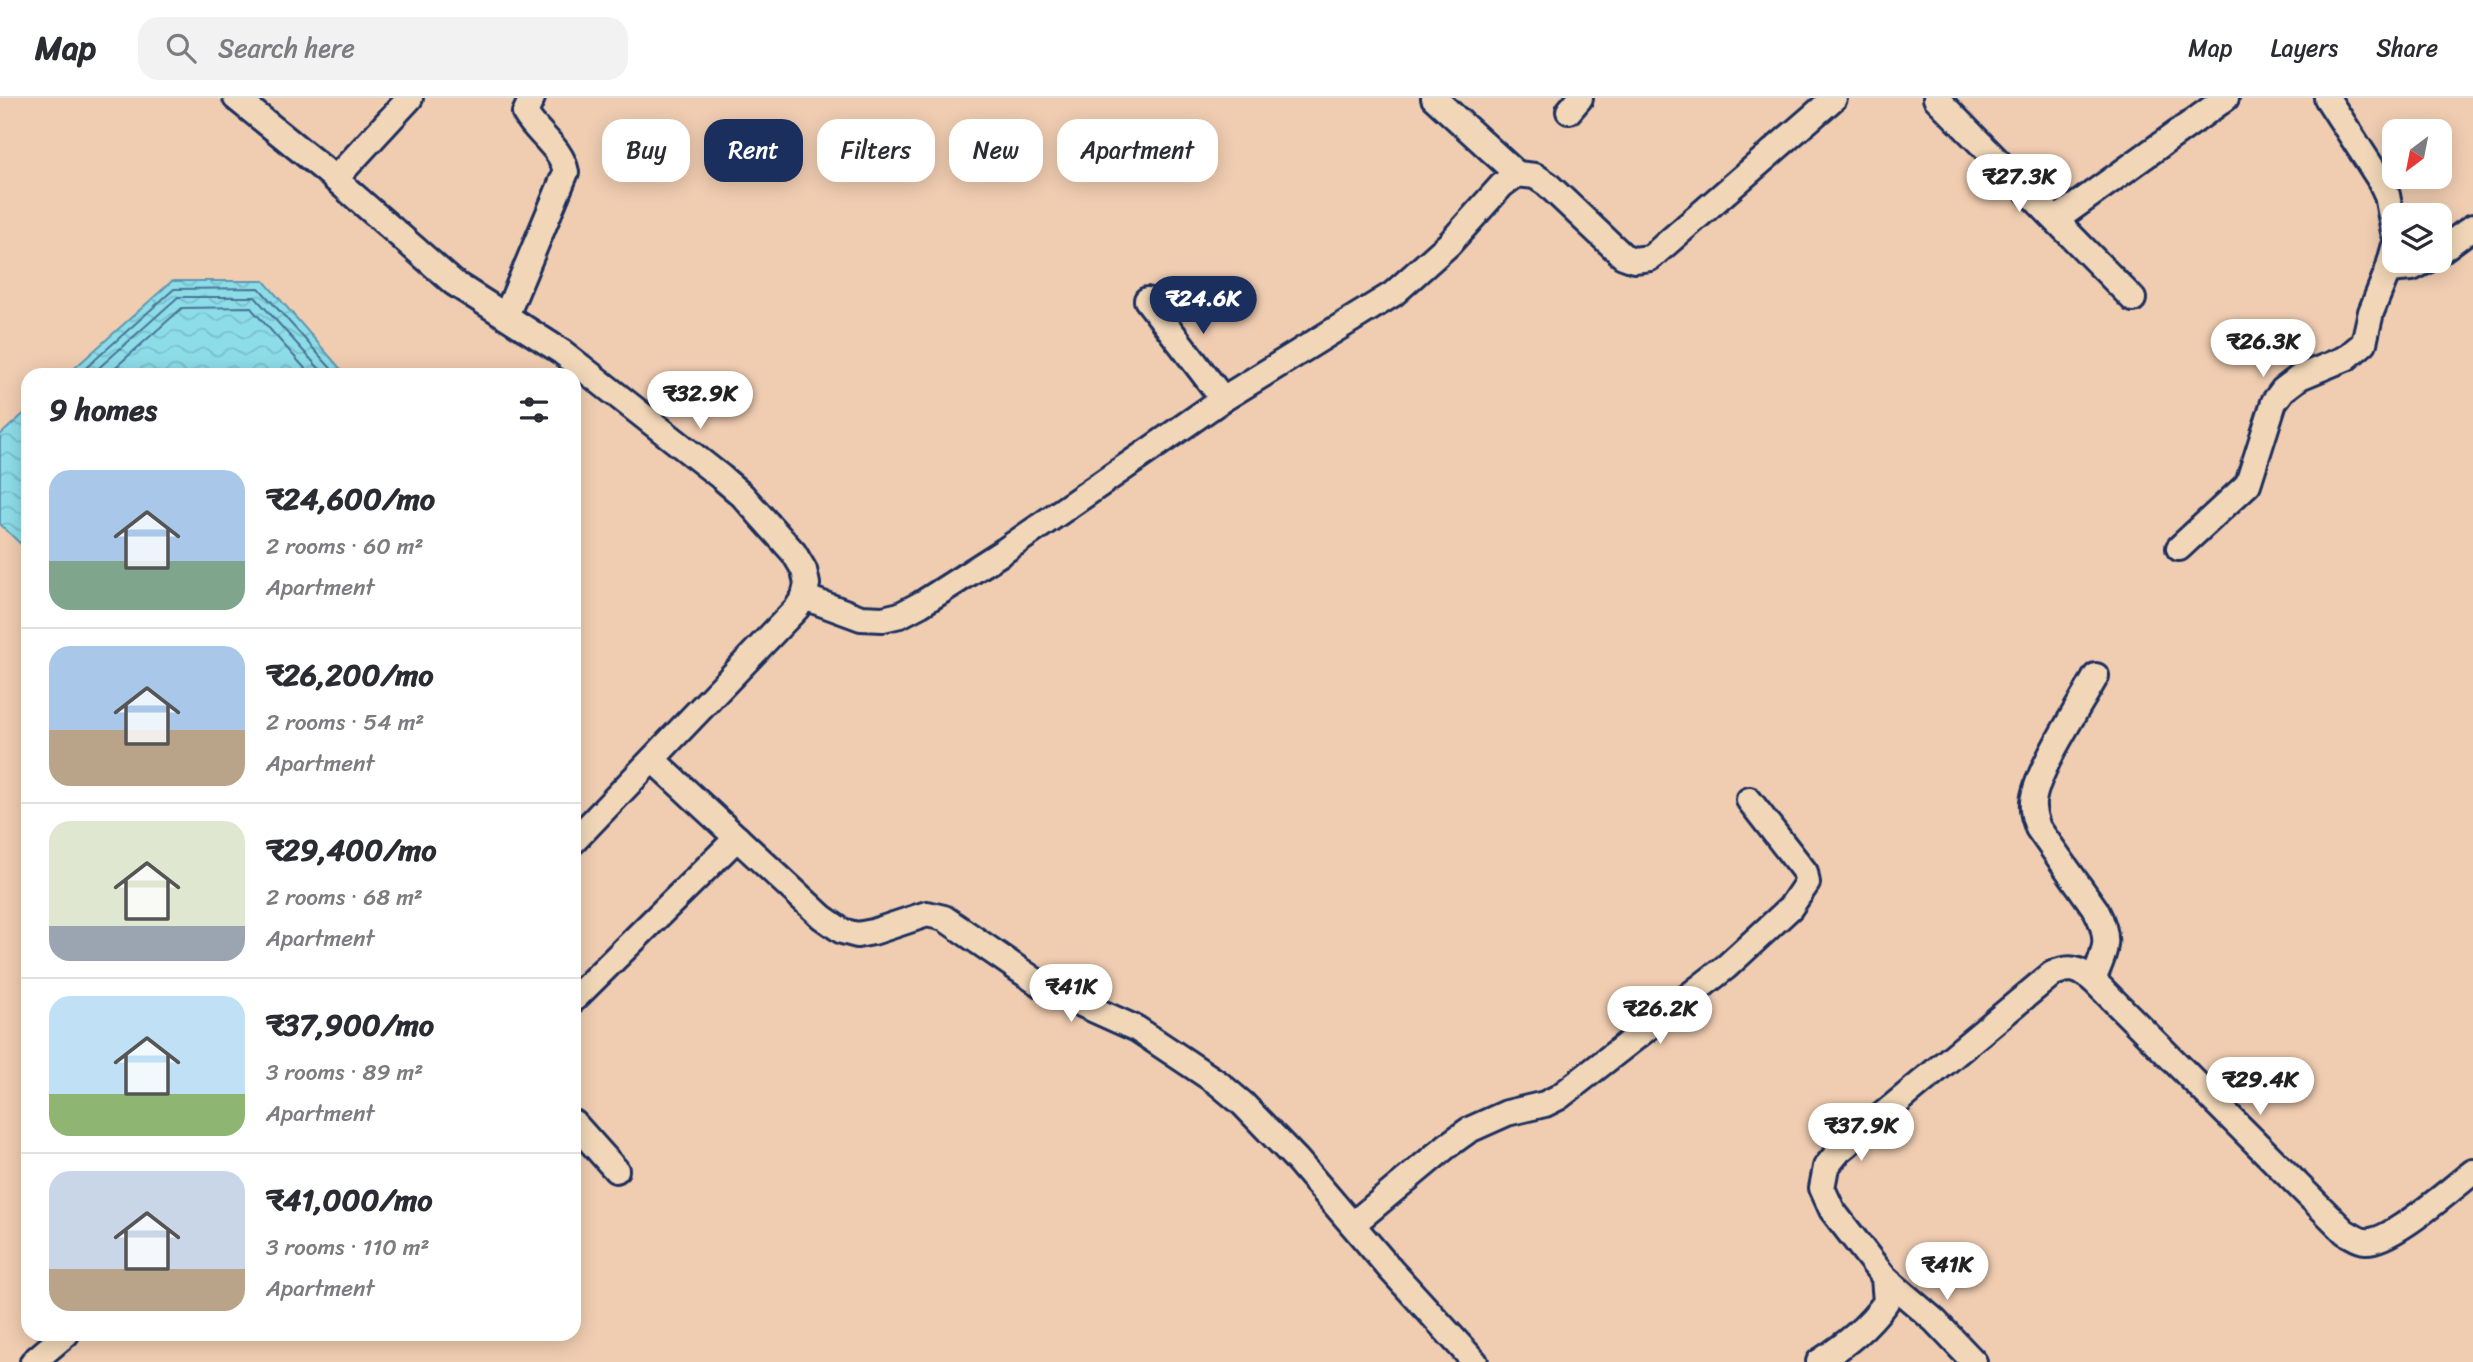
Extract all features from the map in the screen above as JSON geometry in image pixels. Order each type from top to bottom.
[{"type":"street","points":[[236,98],[335,179],[454,283],[562,352],[702,461],[742,495],[794,553],[804,570],[807,584],[804,597],[797,608],[581,834]]},
{"type":"street","points":[[335,179],[410,98]]},
{"type":"street","points":[[506,316],[566,172],[564,160],[531,124],[525,113],[532,98]]},
{"type":"street","points":[[1434,98],[1517,174],[1535,176],[1547,184],[1623,256],[1634,261],[1650,258],[1834,98]]},
{"type":"street","points":[[1936,98],[2133,299]]},
{"type":"street","points":[[2057,219],[2226,98]]},
{"type":"street","points":[[2327,98],[2380,180],[2389,203]]},
{"type":"street","points":[[804,597],[861,618],[883,619],[900,615],[1004,551],[1223,399],[1393,294],[1434,259],[1502,185],[1517,174]]},
{"type":"street","points":[[2452,242],[2473,227]]},
{"type":"street","points":[[2179,548],[2248,484],[2274,402],[2283,390],[2300,377],[2346,358],[2364,343],[2371,312],[2386,273]]},
{"type":"street","points":[[1147,300],[1223,399]]},
{"type":"street","points":[[2092,980],[2105,951],[2107,938],[2104,924],[2038,828],[2033,814],[2033,800],[2040,780],[2096,676]]},
{"type":"street","points":[[653,760],[822,917],[842,931],[857,935],[873,932],[927,914],[944,918],[1037,982],[1137,1029],[1218,1083],[1243,1104],[1297,1160],[1475,1362]]},
{"type":"street","points":[[1353,1224],[1448,1144],[1469,1130],[1507,1113],[1545,1104],[1559,1097],[1709,981],[1790,908],[1807,883],[1805,872],[1749,800]]},
{"type":"street","points":[[581,992],[737,838]]},
{"type":"street","points":[[1974,1362],[1934,1321],[1884,1278],[1832,1210],[1822,1188],[1826,1167],[1839,1151],[2052,974],[2066,967],[2080,970],[2092,980],[2345,1232],[2365,1241],[2385,1237],[2404,1226],[2473,1172]]},
{"type":"street","points":[[581,1131],[615,1170]]},
{"type":"street","points":[[1819,1362],[1871,1323],[1886,1302],[1884,1278]]},
{"type":"street","points":[[33,1362],[58,1341]]},
{"type":"water","points":[[172,281],[264,281],[340,368],[75,368]]},
{"type":"water","points":[[21,416],[21,544],[0,524],[0,435]]}]
